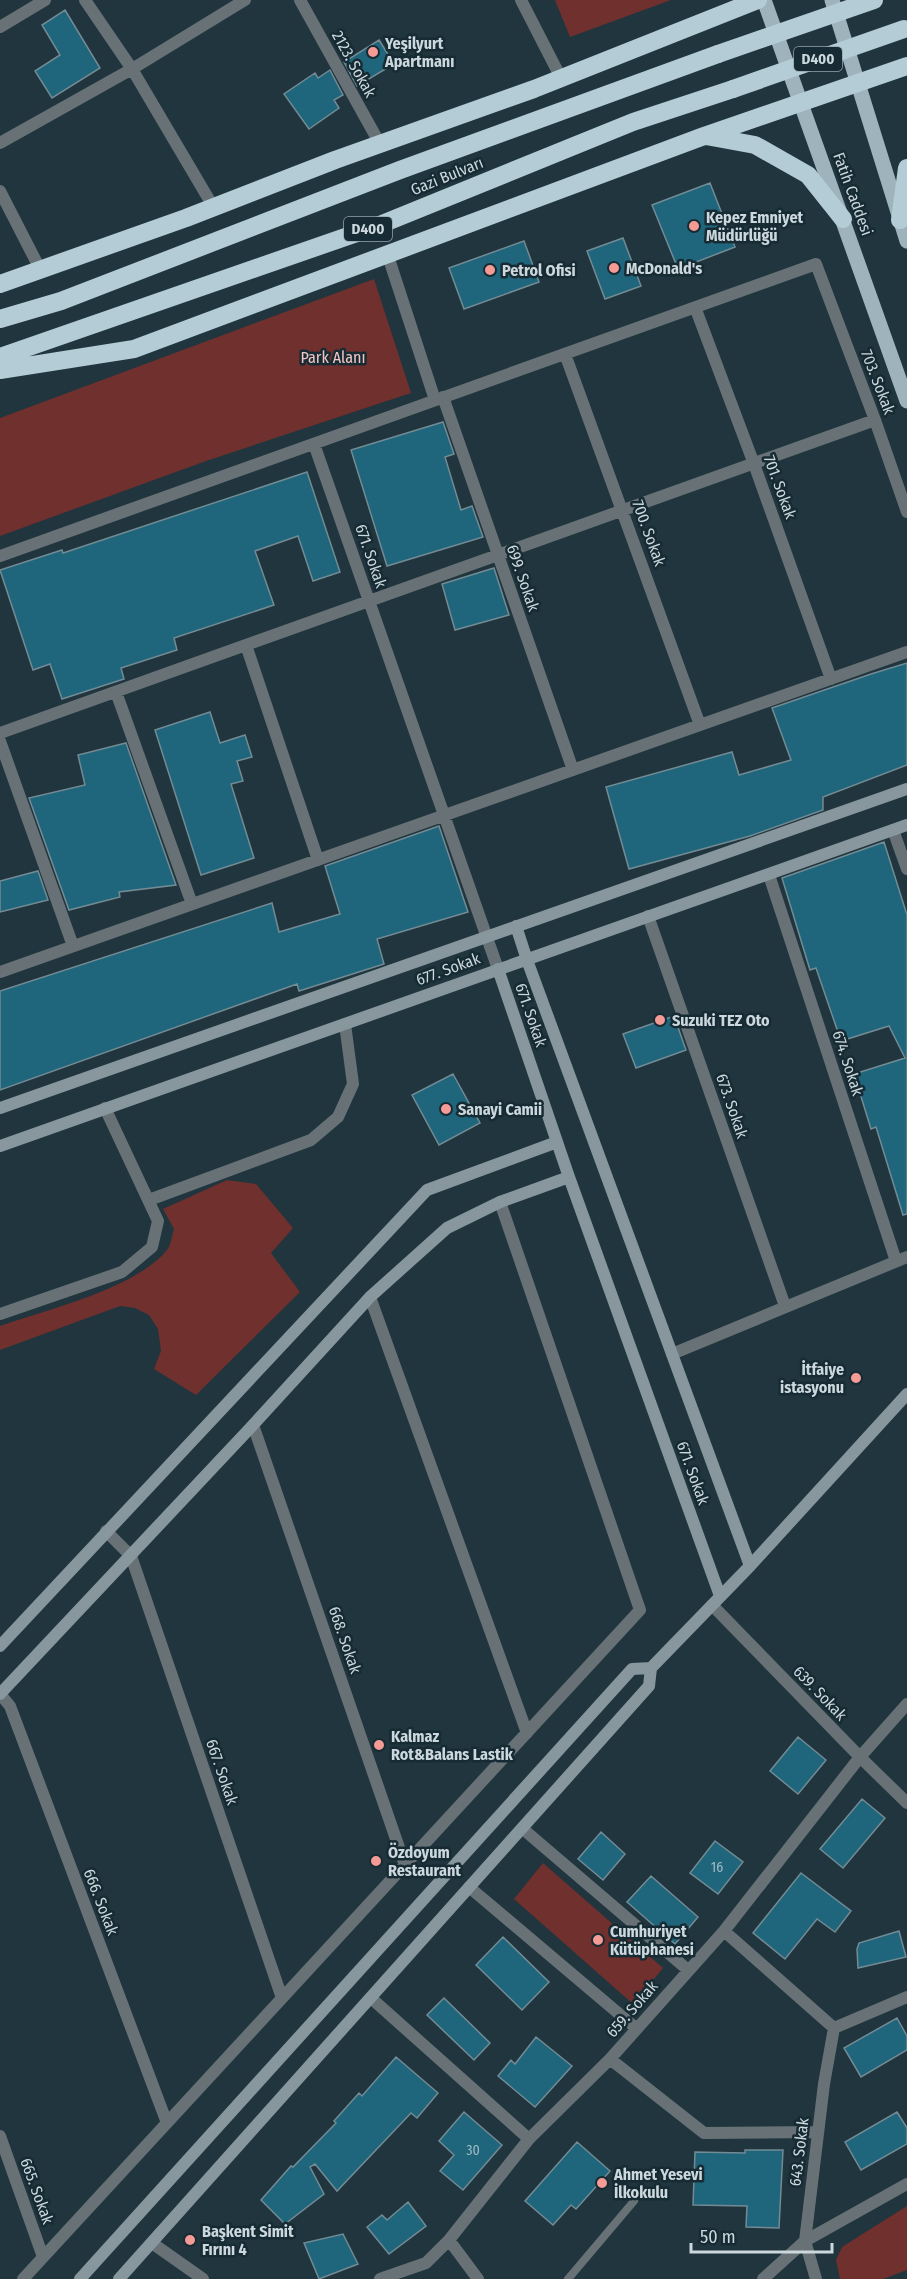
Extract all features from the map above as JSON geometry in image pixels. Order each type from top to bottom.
[{"type":"highway","points":[[676,33],[727,0]]},
{"type":"highway","points":[[0,284],[214,208],[561,78],[758,0]]},
{"type":"highway","name":"Gazi Bulvarı","points":[[0,319],[61,301],[400,171],[718,54],[874,0]]},
{"type":"highway","name":"Gazi Bulvarı","points":[[0,357],[377,226],[633,122],[905,28]]},
{"type":"highway","points":[[0,370],[134,349],[704,136],[907,66]]},
{"type":"highway","points":[[704,136],[755,145],[808,175],[843,219]]},
{"type":"highway","points":[[900,220],[907,168]]},
{"type":"main road","name":"Fatih Caddesi","points":[[764,0],[907,401]]},
{"type":"main road","points":[[832,0],[907,241]]},
{"type":"street","points":[[0,27],[45,0]]},
{"type":"street","points":[[85,0],[132,69],[214,208]]},
{"type":"street","points":[[0,143],[132,69],[245,0]]},
{"type":"street","points":[[522,0],[561,78]]},
{"type":"street","name":"2123. Sokak","points":[[305,2],[380,144]]},
{"type":"street","points":[[0,191],[40,269]]},
{"type":"street","name":"699. Sokak","points":[[387,253],[498,555],[573,770]]},
{"type":"street","name":"703. Sokak","points":[[695,307],[816,264],[907,512]]},
{"type":"street","points":[[0,556],[695,307]]},
{"type":"street","name":"701. Sokak","points":[[695,307],[831,679]]},
{"type":"street","name":"700. Sokak","points":[[565,354],[700,725]]},
{"type":"street","points":[[0,733],[875,420]]},
{"type":"street","name":"671. Sokak","points":[[314,444],[716,1601]]},
{"type":"street","points":[[246,645],[318,860]]},
{"type":"street","points":[[0,972],[907,652]]},
{"type":"street","points":[[116,692],[192,904]]},
{"type":"street","points":[[0,741],[74,946]]},
{"type":"street","name":"677. Sokak","points":[[0,1108],[907,789]]},
{"type":"street","name":"677. Sokak","points":[[0,1146],[907,825]]},
{"type":"street","points":[[893,830],[907,869]]},
{"type":"street","name":"674. Sokak","points":[[769,875],[901,1259]]},
{"type":"street","name":"673. Sokak","points":[[648,916],[785,1306]]},
{"type":"street","name":"671. Sokak","points":[[516,926],[750,1566]]},
{"type":"street","points":[[148,1200],[311,1140],[338,1117],[353,1084],[345,1024]]},
{"type":"street","points":[[0,1314],[122,1272],[152,1247],[158,1221],[105,1108]]},
{"type":"street","points":[[0,1646],[427,1190],[557,1142]]},
{"type":"street","points":[[0,1694],[370,1297],[447,1228],[500,1202],[569,1177]]},
{"type":"street","points":[[23,2279],[640,1610],[500,1202]]},
{"type":"street","points":[[672,1354],[901,1259]]},
{"type":"street","points":[[370,1297],[526,1733]]},
{"type":"street","points":[[119,2279],[650,1686],[651,1668],[750,1566],[907,1394]]},
{"type":"street","name":"668. Sokak","points":[[253,1425],[405,1865]]},
{"type":"street","points":[[106,1531],[131,1556]]},
{"type":"street","name":"667. Sokak","points":[[131,1556],[282,1998]]},
{"type":"street","name":"639. Sokak","points":[[716,1601],[860,1757],[907,1803]]},
{"type":"street","points":[[80,2279],[632,1669],[651,1668]]},
{"type":"street","name":"666. Sokak","points":[[0,1694],[10,1706],[167,2123]]},
{"type":"street","name":"659. Sokak","points":[[380,2279],[426,2264],[449,2240],[529,2139],[610,2059],[724,1931],[860,1757],[907,1704]]},
{"type":"street","points":[[523,1829],[688,1970]]},
{"type":"street","points":[[469,1887],[638,2029]]},
{"type":"street","points":[[724,1931],[834,2028],[907,1997]]},
{"type":"street","points":[[371,1998],[529,2139]]},
{"type":"street","name":"643. Sokak","points":[[816,2279],[805,2241],[817,2132],[834,2028]]},
{"type":"street","points":[[610,2059],[704,2133],[817,2132]]},
{"type":"street","name":"665. Sokak","points":[[0,2136],[43,2257]]},
{"type":"street","points":[[764,2279],[805,2241],[907,2184]]},
{"type":"street","points":[[449,2240],[478,2279]]},
{"type":"street","points":[[152,2243],[203,2279]]},
{"type":"lane","points":[[568,2279],[634,2201]]},
{"type":"green space","points":[[555,0],[671,0],[570,37]]},
{"type":"green space","name":"Park Alanı","points":[[374,279],[411,393],[206,461],[0,536],[0,418]]},
{"type":"green space","points":[[227,1180],[256,1184],[293,1228],[271,1253],[300,1292],[196,1395],[154,1369],[161,1351],[158,1329],[149,1315],[135,1308],[120,1306],[0,1350],[0,1326],[113,1287],[153,1264],[167,1250],[174,1229],[163,1209]]},
{"type":"green space","points":[[543,1863],[663,1968],[633,2004],[514,1899]]},
{"type":"green space","points":[[907,2206],[907,2270],[883,2279],[840,2279],[836,2260],[842,2247]]},
{"type":"building","points":[[65,10],[100,68],[52,98],[35,71],[60,55],[42,25]]},
{"type":"building","name":"Yeşilyurt Apartmanı","points":[[379,40],[394,64],[357,86],[344,62]]},
{"type":"building","points":[[330,70],[343,95],[334,100],[339,108],[309,129],[284,94],[315,73],[318,78]]},
{"type":"building","name":"Kepez Emniyet Müdürlüğü","points":[[710,183],[735,247],[678,269],[652,205]]},
{"type":"building","name":"McDonald's","points":[[623,238],[641,286],[605,299],[587,251]]},
{"type":"building","points":[[524,241],[539,282],[464,309],[449,268]]},
{"type":"building","points":[[443,422],[454,454],[445,457],[461,510],[472,506],[483,537],[387,566],[351,450]]},
{"type":"building","points":[[307,472],[340,572],[313,581],[298,536],[255,551],[274,605],[174,638],[177,650],[121,668],[124,679],[62,699],[50,664],[33,670],[0,570],[62,550],[63,553]]},
{"type":"building","points":[[494,568],[509,615],[455,630],[442,584]]},
{"type":"building","points":[[907,663],[907,765],[823,797],[823,810],[750,836],[629,869],[606,787],[732,752],[739,775],[791,760],[772,708]]},
{"type":"building","points":[[210,712],[220,743],[245,735],[252,757],[237,761],[243,781],[231,784],[254,858],[201,875],[155,730]]},
{"type":"building","points":[[126,743],[176,885],[119,892],[120,897],[69,910],[29,798],[85,785],[78,755]]},
{"type":"building","points":[[439,826],[468,912],[377,939],[384,964],[299,991],[297,984],[0,1090],[0,991],[272,903],[279,932],[340,914],[325,866]]},
{"type":"building","points":[[884,842],[907,915],[907,1214],[903,1215],[876,1127],[871,1129],[854,1074],[905,1058],[889,1026],[841,1041],[816,968],[810,970],[782,878]]},
{"type":"building","points":[[38,871],[48,900],[0,912],[0,881]]},
{"type":"building","points":[[674,1016],[686,1050],[636,1068],[623,1034]]},
{"type":"building","name":"Sanayi Camii","points":[[453,1074],[480,1123],[439,1145],[412,1095]]},
{"type":"building","points":[[798,1737],[826,1760],[798,1794],[770,1771]]},
{"type":"building","points":[[862,1799],[885,1818],[843,1868],[820,1849]]},
{"type":"building","points":[[601,1832],[625,1854],[603,1880],[578,1859]]},
{"type":"building","points":[[715,1841],[743,1862],[718,1894],[690,1873]]},
{"type":"building","points":[[801,1873],[851,1911],[835,1932],[817,1919],[785,1959],[753,1933]]},
{"type":"building","points":[[651,1876],[698,1917],[675,1944],[627,1902]]},
{"type":"building","points":[[899,1931],[906,1957],[858,1968],[859,1943]]},
{"type":"building","points":[[503,1937],[549,1982],[522,2010],[476,1965]]},
{"type":"building","points":[[444,1998],[490,2043],[474,2060],[427,2015]]},
{"type":"building","points":[[897,2018],[907,2036],[907,2050],[861,2077],[844,2048]]},
{"type":"building","points":[[536,2037],[572,2066],[535,2107],[498,2076],[511,2060],[515,2064]]},
{"type":"building","points":[[396,2057],[438,2093],[417,2118],[411,2113],[337,2191],[315,2164],[310,2167],[324,2194],[285,2224],[261,2200],[291,2166],[293,2167],[336,2123],[334,2121],[359,2093],[362,2096]]},
{"type":"building","points":[[464,2112],[502,2145],[463,2190],[440,2171],[454,2155],[439,2141]]},
{"type":"building","points":[[897,2112],[907,2128],[907,2144],[861,2170],[845,2142]]},
{"type":"building","points":[[577,2142],[610,2171],[576,2209],[571,2205],[553,2225],[525,2201]]},
{"type":"building","points":[[745,2150],[783,2150],[779,2228],[746,2227],[747,2206],[693,2205],[695,2152],[745,2153]]},
{"type":"building","points":[[408,2202],[426,2226],[389,2254],[367,2227],[382,2215],[387,2220]]},
{"type":"building","points":[[343,2234],[358,2264],[319,2279],[304,2243]]},
{"type":"place","name":"Yeşilyurt Apartmanı","points":[[373,52]]},
{"type":"place","name":"Kepez Emniyet Müdürlüğü","points":[[694,226]]},
{"type":"place","name":"McDonald's","points":[[614,268]]},
{"type":"place","name":"Petrol Ofisi","points":[[490,270]]},
{"type":"place","name":"Suzuki TEZ Oto","points":[[660,1020]]},
{"type":"place","name":"Sanayi Camii","points":[[446,1109]]},
{"type":"place","name":"İtfaiye istasyonu","points":[[856,1378]]},
{"type":"place","name":"Kalmaz Rot&Balans Lastik","points":[[379,1745]]},
{"type":"place","name":"Özdoyum Restaurant","points":[[376,1861]]},
{"type":"place","name":"Cumhuriyet Kütüphanesi","points":[[598,1940]]},
{"type":"place","name":"Ahmet Yesevi İlkokulu","points":[[602,2183]]},
{"type":"place","name":"Başkent Simit Fırını 4","points":[[190,2240]]}]
